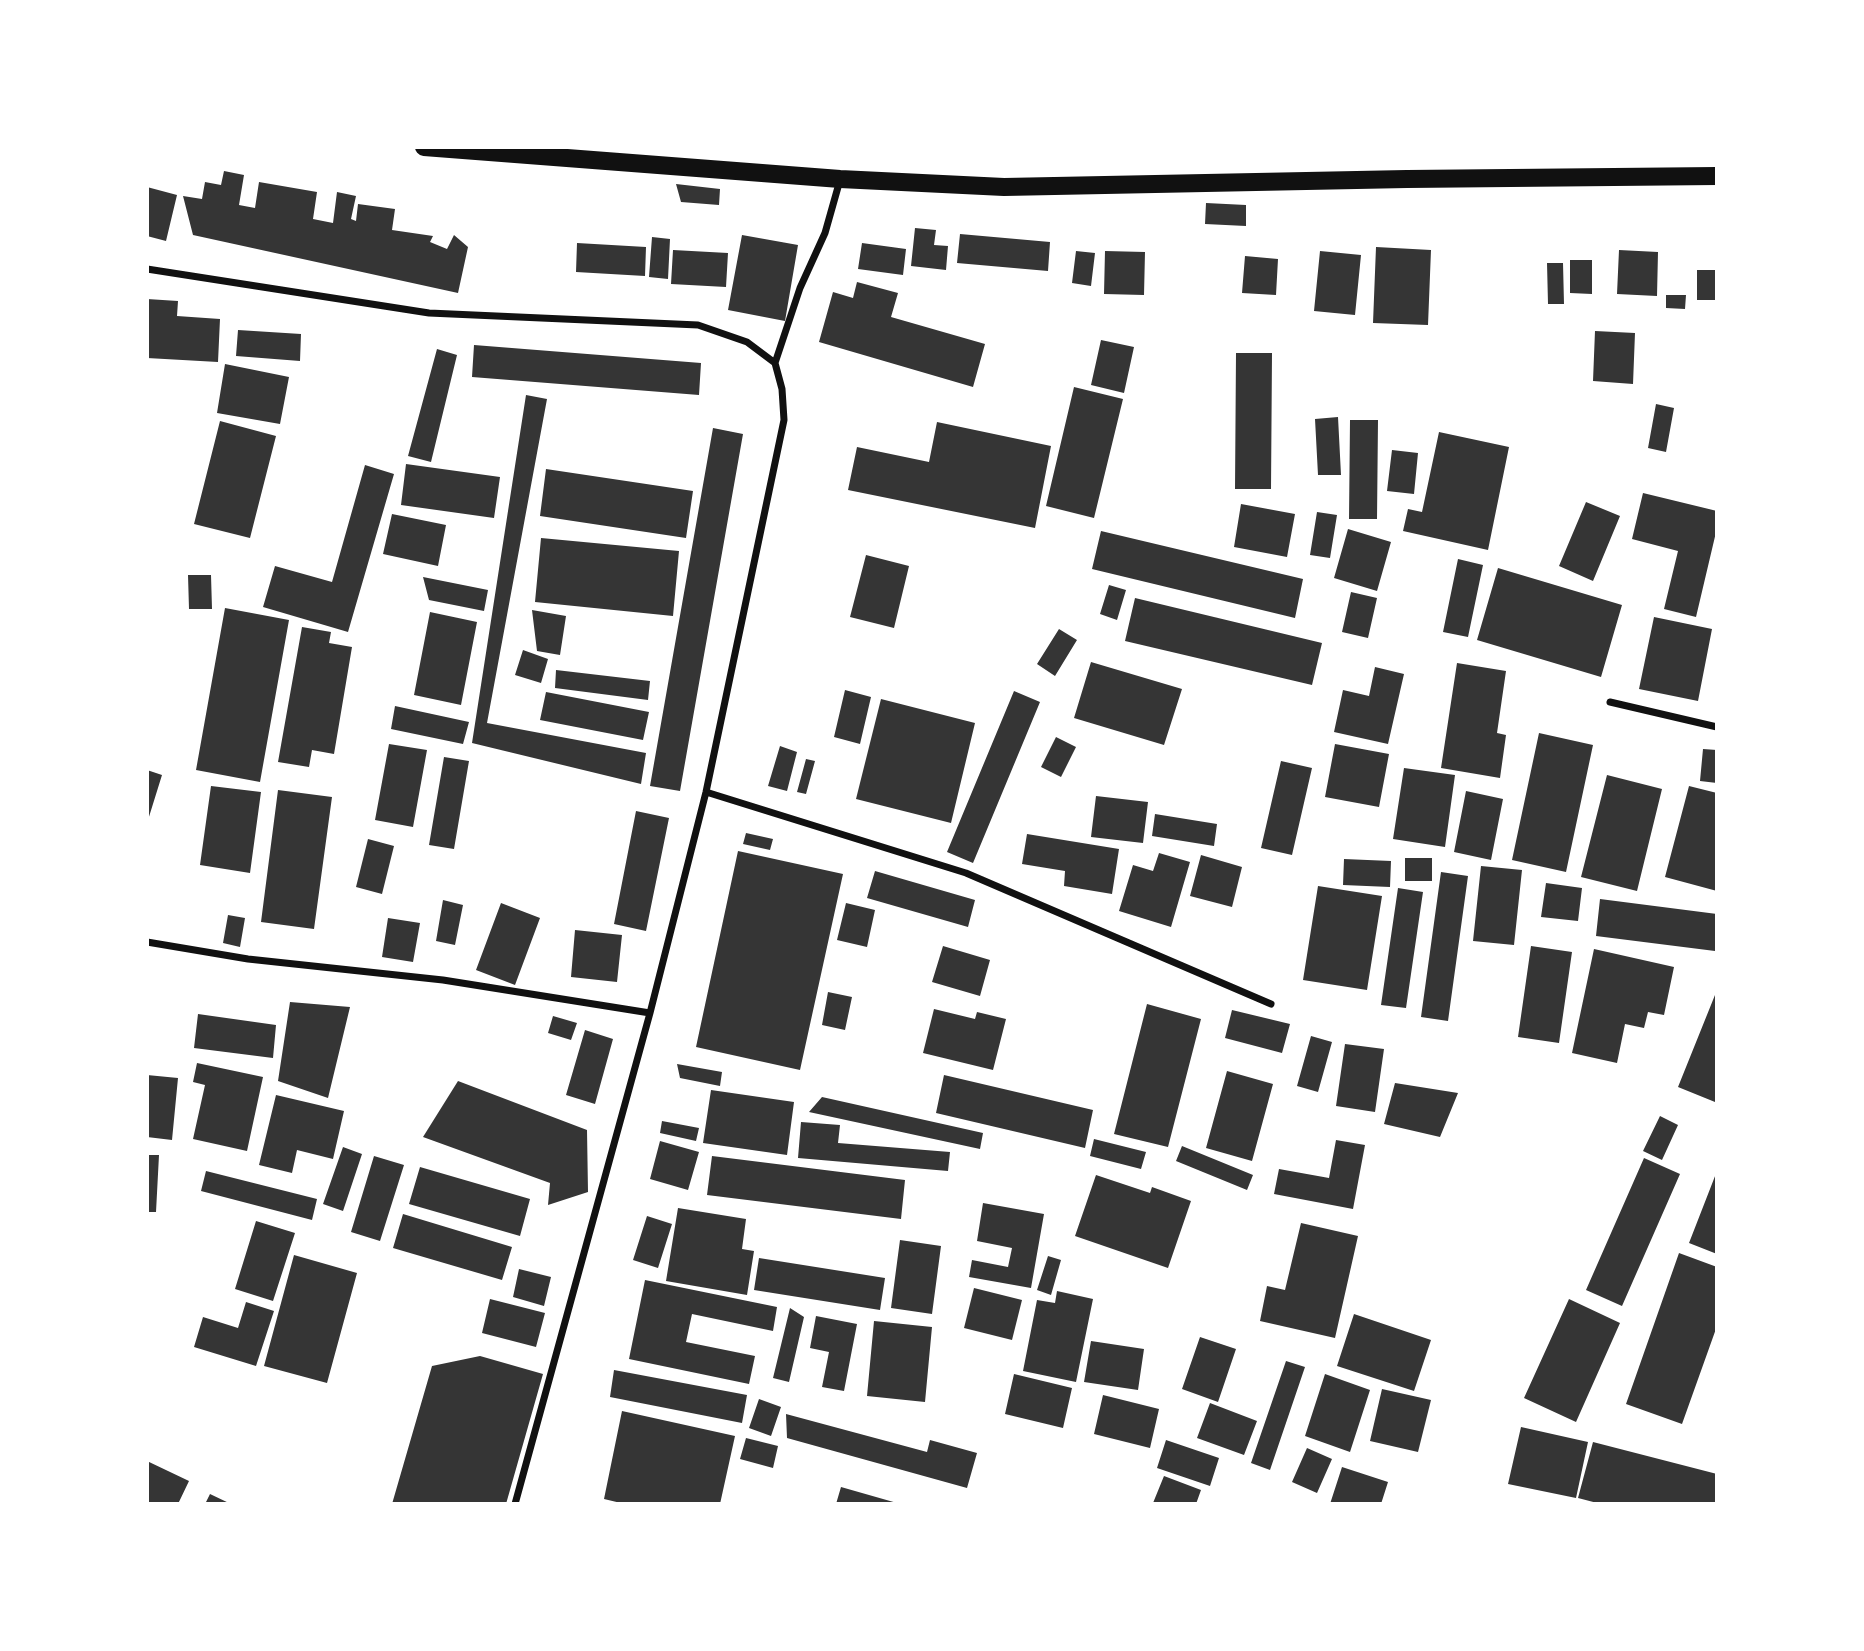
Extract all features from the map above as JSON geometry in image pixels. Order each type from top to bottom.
[{"type":"main road","points":[[424,147],[840,179],[1004,187],[1717,176]]},
{"type":"street","points":[[515,1504],[650,1013],[706,792],[784,420],[782,389],[775,363],[800,288],[825,233],[840,179]]},
{"type":"street","points":[[147,269],[429,313],[698,324],[747,342],[775,363]]},
{"type":"street","points":[[1610,702],[1717,727]]},
{"type":"street","points":[[706,792],[966,873],[1271,1004]]},
{"type":"street","points":[[147,942],[248,959],[443,980],[650,1013]]},
{"type":"building","points":[[224,171],[244,175],[239,205],[255,208],[259,182],[317,192],[313,219],[333,223],[337,192],[356,196],[351,219],[356,221],[358,204],[395,209],[392,230],[433,236],[430,242],[447,249],[454,235],[468,247],[458,293],[193,235],[183,196],[202,199],[205,182],[221,185]]},
{"type":"building","points":[[676,184],[720,189],[719,205],[681,202]]},
{"type":"building","points":[[147,187],[177,195],[166,241],[147,236]]},
{"type":"building","points":[[1206,203],[1246,205],[1246,226],[1205,224]]},
{"type":"building","points":[[915,228],[936,230],[934,245],[948,246],[946,270],[911,266]]},
{"type":"building","points":[[960,234],[1050,242],[1048,271],[957,263]]},
{"type":"building","points":[[742,235],[798,245],[785,321],[728,310]]},
{"type":"building","points":[[652,237],[670,239],[668,279],[649,277]]},
{"type":"building","points":[[577,243],[646,247],[645,276],[576,272]]},
{"type":"building","points":[[862,243],[906,249],[903,275],[858,269]]},
{"type":"building","points":[[1376,247],[1431,250],[1428,325],[1373,323]]},
{"type":"building","points":[[673,250],[728,253],[726,287],[671,284]]},
{"type":"building","points":[[1619,250],[1658,252],[1657,296],[1617,294]]},
{"type":"building","points":[[1076,251],[1095,253],[1091,286],[1072,283]]},
{"type":"building","points":[[1105,251],[1145,252],[1144,295],[1104,294]]},
{"type":"building","points":[[1320,251],[1361,255],[1355,315],[1314,311]]},
{"type":"building","points":[[1245,256],[1278,259],[1276,295],[1242,293]]},
{"type":"building","points":[[1570,260],[1592,260],[1592,294],[1570,293]]},
{"type":"building","points":[[1547,263],[1563,263],[1564,304],[1548,304]]},
{"type":"building","points":[[1697,270],[1717,270],[1717,300],[1697,300]]},
{"type":"building","points":[[857,282],[898,293],[891,317],[985,344],[973,387],[819,342],[833,292],[853,298]]},
{"type":"building","points":[[1666,295],[1686,295],[1685,309],[1666,308]]},
{"type":"building","points":[[147,299],[178,301],[177,316],[220,319],[218,362],[147,358]]},
{"type":"building","points":[[238,330],[301,334],[300,361],[236,356]]},
{"type":"building","points":[[1595,331],[1635,333],[1633,384],[1593,381]]},
{"type":"building","points":[[1101,340],[1134,347],[1124,393],[1091,385]]},
{"type":"building","points":[[474,345],[701,363],[699,395],[472,377]]},
{"type":"building","points":[[437,349],[457,355],[431,462],[408,456]]},
{"type":"building","points":[[1236,353],[1272,353],[1271,489],[1235,489]]},
{"type":"building","points":[[225,364],[289,377],[280,424],[217,413]]},
{"type":"building","points":[[1074,387],[1123,399],[1094,518],[1046,506]]},
{"type":"building","points":[[526,395],[547,399],[487,723],[646,753],[641,784],[472,743]]},
{"type":"building","points":[[1656,404],[1674,408],[1666,452],[1648,448]]},
{"type":"building","points":[[1338,417],[1341,475],[1318,475],[1315,419]]},
{"type":"building","points":[[1350,420],[1378,420],[1377,519],[1349,519]]},
{"type":"building","points":[[220,421],[276,436],[250,538],[194,524]]},
{"type":"building","points":[[937,422],[1051,446],[1035,528],[848,490],[857,447],[929,462]]},
{"type":"building","points":[[713,428],[743,434],[680,791],[650,786]]},
{"type":"building","points":[[1439,432],[1509,447],[1488,550],[1403,531],[1408,509],[1422,512]]},
{"type":"building","points":[[1392,450],[1418,453],[1414,494],[1387,491]]},
{"type":"building","points":[[406,464],[500,477],[494,518],[401,505]]},
{"type":"building","points":[[365,465],[394,474],[348,632],[263,607],[275,566],[332,582]]},
{"type":"building","points":[[546,469],[693,491],[686,538],[540,516]]},
{"type":"building","points":[[1643,493],[1717,511],[1717,528],[1696,617],[1664,609],[1678,551],[1632,539]]},
{"type":"building","points":[[1586,502],[1620,516],[1593,581],[1559,566]]},
{"type":"building","points":[[1241,504],[1295,514],[1287,557],[1234,547]]},
{"type":"building","points":[[1317,512],[1337,515],[1330,558],[1310,555]]},
{"type":"building","points":[[392,514],[446,525],[438,566],[383,554]]},
{"type":"building","points":[[1348,529],[1391,542],[1377,591],[1334,578]]},
{"type":"building","points":[[1101,531],[1303,579],[1295,618],[1092,569]]},
{"type":"building","points":[[541,538],[679,551],[673,616],[535,602]]},
{"type":"building","points":[[866,555],[909,566],[894,628],[850,617]]},
{"type":"building","points":[[1458,559],[1483,565],[1468,637],[1443,632]]},
{"type":"building","points":[[1498,568],[1622,605],[1601,677],[1477,640]]},
{"type":"building","points":[[188,575],[211,575],[212,609],[189,609]]},
{"type":"building","points":[[423,577],[488,590],[484,611],[429,600]]},
{"type":"building","points":[[1109,585],[1126,590],[1117,620],[1100,614]]},
{"type":"building","points":[[1351,592],[1377,598],[1368,638],[1342,632]]},
{"type":"building","points":[[1135,598],[1322,643],[1312,685],[1125,641]]},
{"type":"building","points":[[225,608],[289,620],[260,782],[196,770]]},
{"type":"building","points":[[532,610],[566,616],[560,655],[537,651]]},
{"type":"building","points":[[430,612],[477,622],[461,705],[414,695]]},
{"type":"building","points":[[1654,617],[1712,629],[1698,701],[1639,689]]},
{"type":"building","points":[[302,627],[331,632],[329,643],[352,647],[334,754],[312,750],[309,767],[278,762]]},
{"type":"building","points":[[1059,629],[1077,640],[1055,676],[1037,664]]},
{"type":"building","points":[[523,650],[548,659],[541,683],[515,675]]},
{"type":"building","points":[[1091,662],[1182,689],[1164,745],[1074,718]]},
{"type":"building","points":[[1457,663],[1506,671],[1497,733],[1506,735],[1500,778],[1441,768]]},
{"type":"building","points":[[1375,667],[1404,674],[1388,744],[1334,732],[1343,690],[1369,696]]},
{"type":"building","points":[[556,670],[650,681],[648,700],[555,688]]},
{"type":"building","points":[[845,690],[871,697],[860,744],[834,737]]},
{"type":"building","points":[[1014,691],[1040,702],[973,863],[947,852]]},
{"type":"building","points":[[546,692],[649,712],[643,740],[540,720]]},
{"type":"building","points":[[881,699],[975,723],[951,823],[856,799]]},
{"type":"building","points":[[395,706],[469,722],[463,744],[391,729]]},
{"type":"building","points":[[1539,733],[1593,745],[1566,872],[1512,860]]},
{"type":"building","points":[[1056,737],[1076,747],[1061,777],[1041,767]]},
{"type":"building","points":[[389,744],[427,750],[413,827],[375,820]]},
{"type":"building","points":[[1335,744],[1389,754],[1379,807],[1325,797]]},
{"type":"building","points":[[780,746],[797,752],[787,791],[768,786]]},
{"type":"building","points":[[1703,749],[1717,750],[1717,783],[1700,781]]},
{"type":"building","points":[[444,757],[469,761],[454,849],[429,845]]},
{"type":"building","points":[[806,759],[815,761],[806,794],[797,792]]},
{"type":"building","points":[[1281,761],[1312,768],[1292,855],[1261,848]]},
{"type":"building","points":[[1404,768],[1455,775],[1445,847],[1393,839]]},
{"type":"building","points":[[147,770],[162,775],[148,820],[147,820]]},
{"type":"building","points":[[1607,775],[1662,789],[1637,891],[1581,877]]},
{"type":"building","points":[[211,786],[261,792],[250,873],[200,865]]},
{"type":"building","points":[[1689,786],[1717,793],[1717,891],[1665,877]]},
{"type":"building","points":[[278,790],[332,797],[314,929],[261,922]]},
{"type":"building","points":[[1466,791],[1503,799],[1491,860],[1454,852]]},
{"type":"building","points":[[1096,796],[1148,802],[1143,843],[1091,837]]},
{"type":"building","points":[[636,811],[669,818],[646,931],[614,924]]},
{"type":"building","points":[[1155,814],[1217,824],[1214,846],[1152,836]]},
{"type":"building","points":[[746,833],[773,839],[770,850],[743,844]]},
{"type":"building","points":[[1027,834],[1119,849],[1112,894],[1064,886],[1065,871],[1022,864]]},
{"type":"building","points":[[368,839],[394,846],[382,894],[356,887]]},
{"type":"building","points":[[738,851],[843,874],[800,1070],[696,1047]]},
{"type":"building","points":[[1159,853],[1190,862],[1171,927],[1119,911],[1133,865],[1153,871]]},
{"type":"building","points":[[1201,855],[1242,867],[1232,907],[1190,896]]},
{"type":"building","points":[[1405,858],[1432,858],[1432,881],[1405,881]]},
{"type":"building","points":[[1344,859],[1391,861],[1390,887],[1343,885]]},
{"type":"building","points":[[1481,866],[1522,870],[1514,945],[1473,941]]},
{"type":"building","points":[[875,871],[975,900],[968,927],[867,898]]},
{"type":"building","points":[[1441,872],[1468,876],[1448,1021],[1421,1017]]},
{"type":"building","points":[[1546,883],[1582,888],[1578,921],[1541,917]]},
{"type":"building","points":[[1318,886],[1382,896],[1367,990],[1303,980]]},
{"type":"building","points":[[1398,888],[1423,892],[1406,1008],[1381,1005]]},
{"type":"building","points":[[1600,899],[1717,914],[1715,951],[1596,936]]},
{"type":"building","points":[[443,900],[463,905],[455,945],[436,941]]},
{"type":"building","points":[[501,903],[540,918],[515,985],[476,970]]},
{"type":"building","points":[[846,903],[875,910],[867,947],[837,940]]},
{"type":"building","points":[[228,915],[245,918],[240,947],[223,943]]},
{"type":"building","points":[[388,918],[420,923],[413,962],[382,957]]},
{"type":"building","points":[[575,930],[622,935],[617,982],[571,977]]},
{"type":"building","points":[[943,946],[990,960],[980,996],[932,982]]},
{"type":"building","points":[[1531,946],[1572,952],[1559,1043],[1518,1037]]},
{"type":"building","points":[[1594,949],[1674,967],[1664,1015],[1648,1012],[1644,1028],[1625,1024],[1617,1063],[1572,1053]]},
{"type":"building","points":[[1717,990],[1717,1098],[1715,1102],[1678,1087]]},
{"type":"building","points":[[828,992],[852,997],[845,1030],[822,1025]]},
{"type":"building","points":[[290,1002],[350,1007],[328,1098],[278,1081]]},
{"type":"building","points":[[1147,1004],[1201,1019],[1168,1147],[1114,1134]]},
{"type":"building","points":[[934,1009],[975,1019],[977,1012],[1006,1019],[993,1070],[923,1053]]},
{"type":"building","points":[[1232,1010],[1290,1024],[1282,1053],[1225,1038]]},
{"type":"building","points":[[198,1014],[276,1025],[273,1058],[194,1048]]},
{"type":"building","points":[[553,1016],[577,1023],[571,1040],[548,1033]]},
{"type":"building","points":[[585,1030],[613,1039],[595,1104],[566,1095]]},
{"type":"building","points":[[1311,1036],[1332,1042],[1318,1092],[1297,1086]]},
{"type":"building","points":[[1345,1044],[1384,1049],[1375,1112],[1336,1106]]},
{"type":"building","points":[[197,1063],[263,1077],[247,1151],[193,1139],[205,1085],[193,1082]]},
{"type":"building","points":[[677,1064],[722,1072],[720,1086],[680,1078]]},
{"type":"building","points":[[1227,1071],[1273,1084],[1252,1161],[1206,1148]]},
{"type":"building","points":[[147,1075],[178,1078],[172,1140],[147,1137]]},
{"type":"building","points":[[944,1075],[1093,1110],[1085,1148],[936,1113]]},
{"type":"building","points":[[458,1081],[587,1130],[588,1192],[548,1205],[550,1183],[423,1137]]},
{"type":"building","points":[[1395,1083],[1458,1093],[1440,1137],[1384,1124]]},
{"type":"building","points":[[711,1090],[794,1102],[787,1155],[703,1143]]},
{"type":"building","points":[[276,1095],[344,1111],[333,1159],[297,1150],[292,1173],[259,1165]]},
{"type":"building","points":[[822,1097],[983,1133],[980,1149],[809,1112]]},
{"type":"building","points":[[1660,1116],[1678,1125],[1662,1160],[1643,1151]]},
{"type":"building","points":[[662,1121],[699,1128],[696,1141],[660,1133]]},
{"type":"building","points":[[801,1122],[840,1125],[838,1143],[950,1152],[948,1171],[798,1158]]},
{"type":"building","points":[[1094,1139],[1146,1152],[1141,1169],[1090,1156]]},
{"type":"building","points":[[1336,1140],[1365,1145],[1353,1209],[1274,1194],[1279,1169],[1329,1178]]},
{"type":"building","points":[[660,1141],[699,1152],[688,1190],[650,1179]]},
{"type":"building","points":[[1182,1146],[1253,1175],[1247,1190],[1176,1161]]},
{"type":"building","points":[[343,1147],[362,1154],[343,1211],[323,1204]]},
{"type":"building","points":[[147,1155],[159,1155],[156,1212],[147,1212]]},
{"type":"building","points":[[374,1156],[404,1165],[380,1241],[351,1232]]},
{"type":"building","points":[[712,1156],[905,1180],[901,1219],[707,1195]]},
{"type":"building","points":[[1644,1158],[1680,1174],[1622,1306],[1586,1290]]},
{"type":"building","points":[[420,1167],[530,1199],[520,1236],[409,1204]]},
{"type":"building","points":[[206,1171],[317,1199],[312,1220],[201,1191]]},
{"type":"building","points":[[1717,1171],[1717,1254],[1689,1243]]},
{"type":"building","points":[[1096,1175],[1150,1193],[1152,1187],[1191,1201],[1168,1268],[1075,1236]]},
{"type":"building","points":[[983,1203],[1044,1214],[1031,1288],[969,1277],[972,1260],[1008,1267],[1012,1248],[977,1241]]},
{"type":"building","points":[[678,1208],[746,1219],[742,1249],[754,1251],[747,1295],[666,1281]]},
{"type":"building","points":[[403,1214],[512,1247],[502,1280],[393,1248]]},
{"type":"building","points":[[647,1216],[672,1224],[658,1268],[633,1260]]},
{"type":"building","points":[[256,1221],[295,1233],[273,1301],[235,1289]]},
{"type":"building","points":[[1301,1223],[1358,1236],[1335,1338],[1260,1321],[1267,1286],[1285,1290]]},
{"type":"building","points":[[900,1240],[941,1246],[932,1314],[891,1308]]},
{"type":"building","points":[[1679,1253],[1717,1267],[1717,1326],[1682,1424],[1626,1404]]},
{"type":"building","points":[[294,1255],[357,1273],[327,1383],[264,1366]]},
{"type":"building","points":[[1048,1256],[1061,1260],[1051,1295],[1037,1290]]},
{"type":"building","points":[[759,1258],[885,1278],[880,1310],[754,1290]]},
{"type":"building","points":[[519,1269],[551,1277],[544,1306],[513,1297]]},
{"type":"building","points":[[645,1280],[777,1307],[773,1331],[692,1314],[686,1342],[755,1356],[749,1384],[629,1359]]},
{"type":"building","points":[[974,1288],[1022,1300],[1012,1340],[964,1328]]},
{"type":"building","points":[[1057,1291],[1093,1299],[1076,1382],[1023,1371],[1037,1300],[1055,1303]]},
{"type":"building","points":[[490,1299],[545,1313],[536,1347],[482,1333]]},
{"type":"building","points":[[1569,1299],[1620,1323],[1576,1422],[1524,1398]]},
{"type":"building","points":[[246,1302],[274,1311],[256,1366],[194,1347],[203,1317],[238,1328]]},
{"type":"building","points":[[790,1308],[804,1317],[789,1382],[773,1378]]},
{"type":"building","points":[[1354,1314],[1431,1340],[1414,1391],[1337,1366]]},
{"type":"building","points":[[816,1316],[857,1324],[844,1391],[822,1387],[829,1352],[810,1348]]},
{"type":"building","points":[[874,1321],[932,1327],[925,1402],[867,1396]]},
{"type":"building","points":[[1200,1337],[1236,1349],[1218,1402],[1182,1389]]},
{"type":"building","points":[[1091,1341],[1144,1349],[1138,1390],[1084,1382]]},
{"type":"building","points":[[480,1356],[543,1374],[506,1504],[392,1504],[432,1366]]},
{"type":"building","points":[[1286,1361],[1305,1367],[1270,1470],[1251,1463]]},
{"type":"building","points":[[614,1370],[747,1395],[742,1423],[610,1397]]},
{"type":"building","points":[[1014,1374],[1072,1388],[1063,1428],[1005,1414]]},
{"type":"building","points":[[1325,1374],[1370,1390],[1350,1452],[1305,1436]]},
{"type":"building","points":[[1382,1389],[1431,1400],[1418,1452],[1370,1441]]},
{"type":"building","points":[[1103,1395],[1159,1409],[1150,1448],[1094,1434]]},
{"type":"building","points":[[759,1399],[781,1407],[771,1436],[749,1428]]},
{"type":"building","points":[[1210,1403],[1257,1421],[1244,1455],[1197,1438]]},
{"type":"building","points":[[622,1411],[735,1436],[720,1504],[625,1504],[604,1499]]},
{"type":"building","points":[[786,1414],[927,1452],[930,1440],[977,1453],[967,1488],[787,1438]]},
{"type":"building","points":[[1521,1427],[1588,1442],[1576,1498],[1508,1484]]},
{"type":"building","points":[[746,1438],[778,1446],[773,1468],[740,1459]]},
{"type":"building","points":[[1166,1440],[1219,1458],[1210,1486],[1157,1468]]},
{"type":"building","points":[[1593,1442],[1717,1474],[1717,1504],[1601,1504],[1578,1498]]},
{"type":"building","points":[[1307,1448],[1332,1459],[1317,1493],[1292,1482]]},
{"type":"building","points":[[147,1461],[189,1481],[178,1504],[147,1504]]},
{"type":"building","points":[[1342,1467],[1388,1482],[1381,1504],[1330,1504]]},
{"type":"building","points":[[1164,1476],[1201,1490],[1196,1504],[1153,1503]]},
{"type":"building","points":[[841,1487],[897,1503],[836,1504]]},
{"type":"building","points":[[210,1494],[231,1504],[205,1504]]}]
